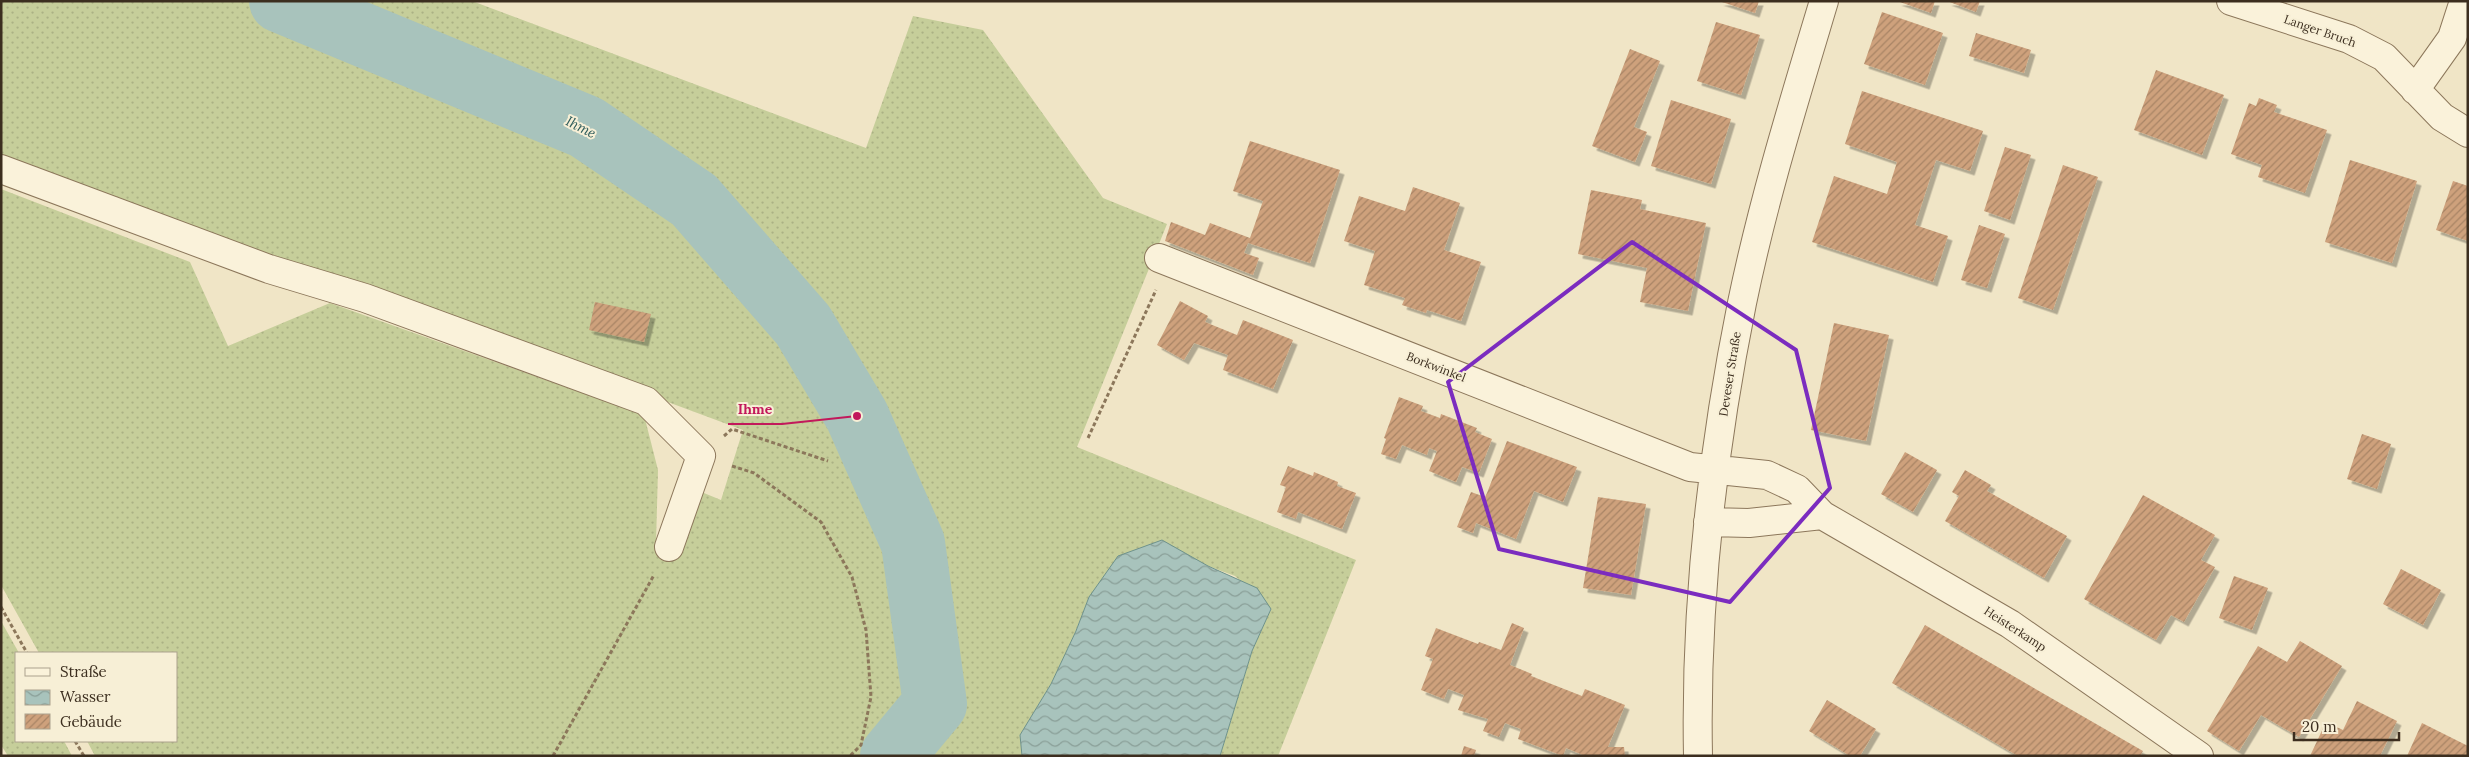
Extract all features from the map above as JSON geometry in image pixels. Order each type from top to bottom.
[{"type":"street","name":"Deveser Straße","points":[[1698,756],[1699,628],[1708,522],[1742,303],[1782,140],[1824,1]]},
{"type":"street","name":"Langer Bruch","points":[[2231,1],[2349,39],[2384,57],[2442,117],[2468,133]]},
{"type":"street","points":[[2415,90],[2452,38],[2464,1]]},
{"type":"street","points":[[1,169],[269,269],[365,298],[646,401],[701,456],[669,547]]},
{"type":"street","name":"Borkwinkel","points":[[1159,258],[1690,467],[1715,469]]},
{"type":"street","name":"Heisterkamp","points":[[1715,469],[1767,475],[1797,488],[1822,515],[2010,624],[2200,756]]},
{"type":"street","points":[[1708,522],[1749,523],[1822,515]]},
{"type":"path","points":[[1088,438],[1156,288]]},
{"type":"path","points":[[701,456],[732,429],[828,461]]},
{"type":"path","points":[[701,456],[754,473],[820,522],[852,577],[866,630],[871,697],[861,745],[850,756]]},
{"type":"path","points":[[554,756],[669,547]]},
{"type":"path","points":[[1,607],[26,652]]},
{"type":"path","points":[[76,742],[84,756]]},
{"type":"highlighted area","points":[[1632,242],[1796,350],[1830,488],[1730,602],[1499,549],[1448,382]]},
{"type":"green space","points":[[1,1],[259,1],[582,133],[686,207],[795,329],[848,418],[858,398],[810,317],[701,192],[586,115],[302,1],[472,1],[866,148],[913,16],[983,30],[1103,198],[1167,224],[1077,447],[1356,560],[1278,756],[1220,756],[1252,651],[1271,609],[1235,576],[1208,566],[1089,597],[1076,631],[1051,684],[1020,735],[1022,756],[95,756],[88,742],[178,742],[178,652],[38,652],[1,585],[1,189],[190,262],[228,346],[330,303],[644,415],[658,470],[656,543],[699,491],[721,500],[743,430],[273,255],[1,159]]},
{"type":"green space","points":[[1,621],[18,652],[15,652],[15,742],[65,742],[72,756],[8,756],[1,745]]},
{"type":"water","points":[[1162,540],[1208,566],[1257,588],[1271,609],[1252,651],[1220,756],[1022,756],[1020,735],[1051,684],[1076,631],[1089,597],[1118,556]]},
{"type":"building","points":[[1719,1],[1759,1],[1755,13]]},
{"type":"building","points":[[1897,1],[1935,1],[1931,13]]},
{"type":"building","points":[[1947,1],[1980,1],[1976,12]]},
{"type":"building","points":[[1882,12],[1943,33],[1925,85],[1864,64]]},
{"type":"building","points":[[1716,22],[1760,35],[1741,95],[1697,81]]},
{"type":"building","points":[[1976,33],[2031,50],[2024,73],[1969,56]]},
{"type":"building","points":[[1630,49],[1660,61],[1634,127],[1647,132],[1635,162],[1592,146]]},
{"type":"building","points":[[2156,70],[2224,95],[2202,155],[2134,130]]},
{"type":"building","points":[[1862,91],[1983,131],[1970,171],[1936,160],[1915,225],[1948,236],[1933,282],[1812,242],[1834,176],[1887,194],[1897,162],[1845,144]]},
{"type":"building","points":[[2259,98],[2277,105],[2274,112],[2327,130],[2305,193],[2258,177],[2262,165],[2231,154],[2249,103],[2256,106]]},
{"type":"building","points":[[1671,100],[1731,119],[1711,184],[1651,166]]},
{"type":"building","points":[[1250,141],[1340,170],[1310,263],[1248,243],[1244,253],[1259,258],[1253,275],[1165,241],[1171,222],[1205,235],[1210,223],[1250,238],[1263,201],[1233,191]]},
{"type":"building","points":[[2005,147],[2031,155],[2010,220],[1984,211]]},
{"type":"building","points":[[2350,160],[2417,181],[2392,263],[2325,242]]},
{"type":"building","points":[[2063,165],[2098,177],[2053,310],[2018,298]]},
{"type":"building","points":[[2453,181],[2468,186],[2468,241],[2436,230]]},
{"type":"building","points":[[1413,187],[1460,203],[1444,250],[1481,262],[1461,321],[1427,310],[1426,313],[1402,305],[1405,298],[1364,285],[1375,251],[1344,241],[1359,196],[1405,211]]},
{"type":"building","points":[[1591,190],[1642,200],[1640,209],[1706,223],[1688,311],[1640,302],[1647,268],[1578,254]]},
{"type":"building","points":[[1979,225],[2005,234],[1987,288],[1961,280]]},
{"type":"building","points":[[1180,301],[1208,316],[1205,322],[1237,335],[1243,320],[1293,340],[1273,389],[1223,370],[1228,355],[1194,343],[1184,360],[1157,345]]},
{"type":"building","points":[[595,302],[651,314],[644,342],[589,330]]},
{"type":"building","points":[[1834,323],[1889,335],[1866,441],[1811,430]]},
{"type":"building","points":[[1399,397],[1423,406],[1421,411],[1440,418],[1441,414],[1477,428],[1475,432],[1492,439],[1479,473],[1462,467],[1456,482],[1429,471],[1437,451],[1429,448],[1427,455],[1402,445],[1396,459],[1381,454],[1386,439],[1384,438]]},
{"type":"building","points":[[2362,434],[2391,444],[2377,489],[2347,479]]},
{"type":"building","points":[[1507,441],[1577,467],[1563,502],[1534,491],[1516,539],[1476,523],[1473,533],[1457,527],[1471,492],[1485,497]]},
{"type":"building","points":[[1905,452],[1937,470],[1913,512],[1881,494]]},
{"type":"building","points":[[1288,466],[1313,476],[1314,472],[1338,482],[1337,486],[1356,493],[1342,529],[1298,512],[1296,519],[1277,512],[1286,487],[1280,485]]},
{"type":"building","points":[[1965,470],[1991,485],[1987,491],[2067,536],[2044,578],[1945,521],[1959,496],[1952,492]]},
{"type":"building","points":[[2143,495],[2215,535],[2201,560],[2215,567],[2184,622],[2171,615],[2156,640],[2084,599]]},
{"type":"building","points":[[1598,497],[1646,504],[1631,595],[1583,588]]},
{"type":"building","points":[[2401,569],[2441,590],[2423,625],[2383,604]]},
{"type":"building","points":[[2234,576],[2268,588],[2252,630],[2219,618]]},
{"type":"building","points":[[1512,623],[1524,628],[1510,665],[1532,674],[1531,676],[1582,696],[1585,689],[1625,705],[1608,747],[1624,747],[1625,756],[1585,756],[1566,748],[1563,756],[1518,739],[1521,729],[1505,723],[1499,737],[1483,731],[1488,719],[1458,710],[1464,695],[1448,689],[1444,699],[1421,690],[1433,659],[1425,656],[1436,628],[1478,644],[1479,642],[1501,650]]},
{"type":"building","points":[[1925,625],[2143,751],[2140,756],[2018,756],[1892,683]]},
{"type":"building","points":[[2300,641],[2342,666],[2299,737],[2261,715],[2239,751],[2207,731],[2258,646],[2287,662]]},
{"type":"building","points":[[1827,700],[1876,729],[1860,756],[1850,756],[1809,731]]},
{"type":"building","points":[[2357,701],[2397,721],[2380,756],[2310,756],[2326,722],[2343,730]]},
{"type":"building","points":[[2422,723],[2468,746],[2468,756],[2407,756]]},
{"type":"building","points":[[1464,746],[1476,750],[1474,756],[1461,756]]},
{"type":"waterway","name":"Ihme","points":[[281,1],[586,127],[694,200],[803,325],[857,416],[913,543],[935,704],[892,756]]},
{"type":"place","name":"Ihme","points":[[857,416]]}]
